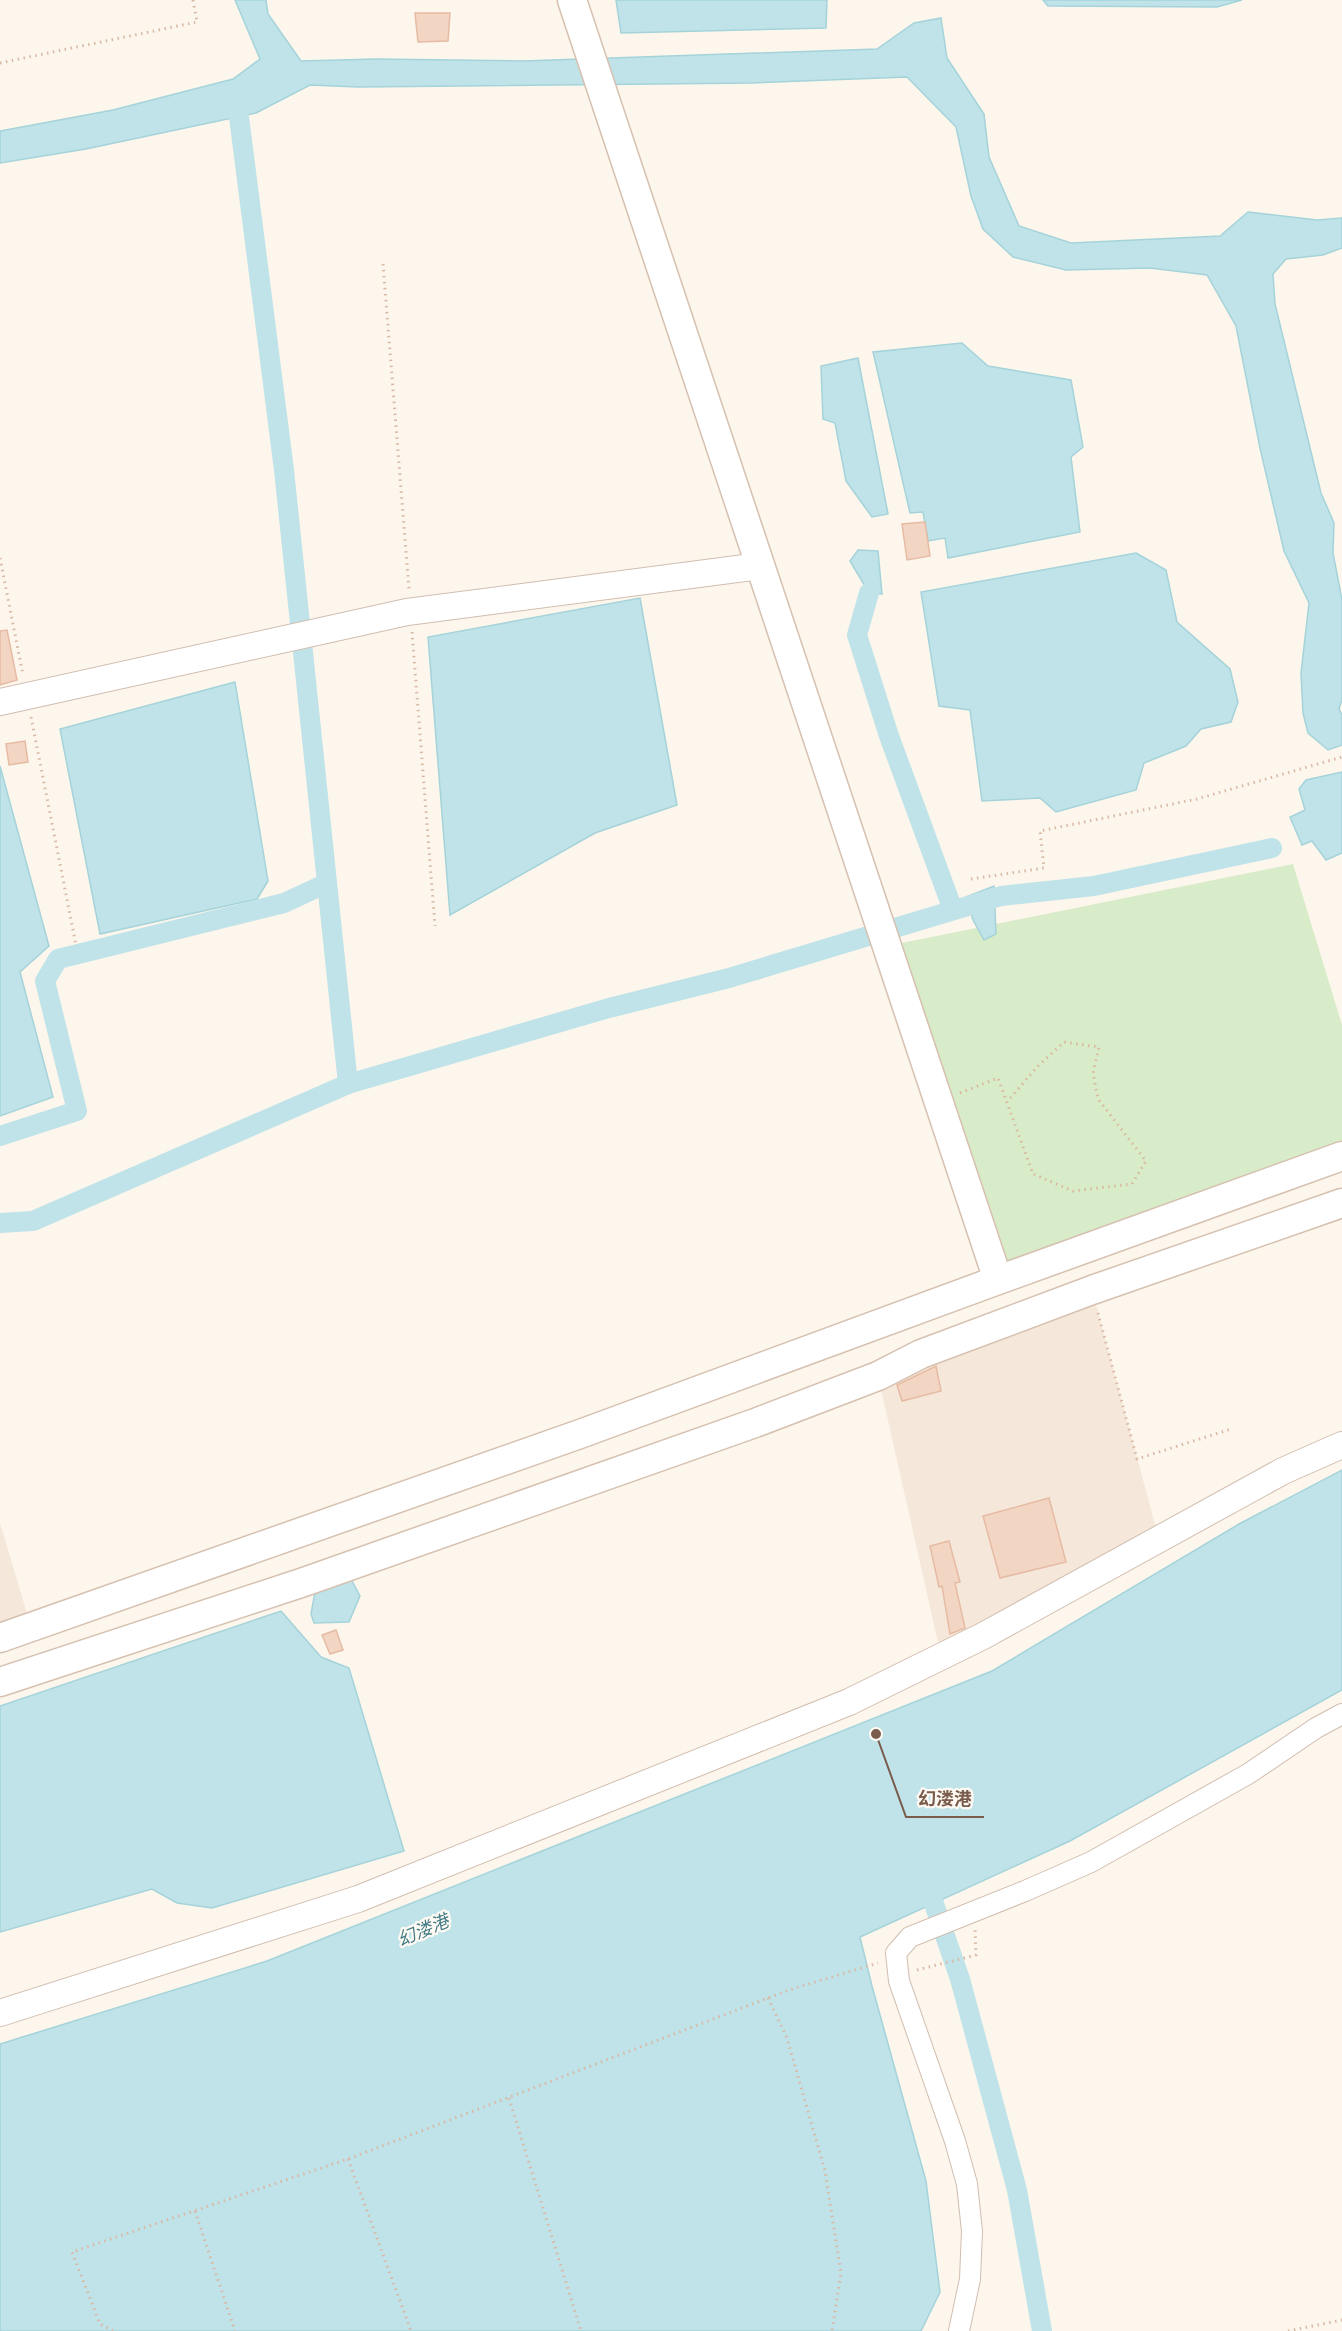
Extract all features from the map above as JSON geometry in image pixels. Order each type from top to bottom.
[{"type":"main road","points":[[572,0],[998,1280]]},
{"type":"main road","points":[[0,1638],[580,1434],[1342,1156]]},
{"type":"main road","points":[[0,1682],[301,1583],[744,1427],[878,1376],[921,1354],[1092,1290],[1342,1203]]},
{"type":"main road","points":[[907,1313],[921,1354]]},
{"type":"street","points":[[0,702],[407,612],[760,566]]},
{"type":"street","points":[[0,2013],[358,1899],[849,1702],[983,1636],[1283,1471],[1342,1445]]},
{"type":"street","points":[[959,2331],[970,2279],[972,2231],[967,2184],[897,1966],[896,1953],[910,1937],[1091,1862],[1248,1774],[1316,1728],[1342,1714]]},
{"type":"path","points":[[0,63],[197,22],[193,0]]},
{"type":"path","points":[[0,558],[76,945]]},
{"type":"path","points":[[971,879],[1044,868],[1040,831],[1197,799],[1342,757]]},
{"type":"path","points":[[938,1101],[999,1078],[1007,1102],[1033,1174],[1073,1191],[1132,1184],[1146,1161],[1098,1099],[1093,1074],[1099,1047],[1064,1042],[1037,1067],[1007,1102]]},
{"type":"path","points":[[1092,1290],[1137,1459],[1231,1429]]},
{"type":"path","points":[[113,2331],[100,2324],[72,2252],[348,2159],[768,1998],[897,1966],[976,1955],[975,1911]]},
{"type":"path","points":[[768,1998],[787,2038],[825,2171],[841,2273],[832,2331]]},
{"type":"path","points":[[509,2098],[581,2331]]},
{"type":"path","points":[[348,2159],[411,2331]]},
{"type":"path","points":[[195,2211],[236,2331]]},
{"type":"path","points":[[1288,2331],[1342,2320]]},
{"type":"shaded area","points":[[1092,1290],[1159,1539],[941,1656],[878,1376]]},
{"type":"shaded area","points":[[0,1523],[31,1627],[0,1638]]},
{"type":"green space","points":[[1293,864],[1342,1025],[1342,1156],[998,1280],[887,946]]},
{"type":"water","points":[[235,0],[266,0],[268,14],[301,61],[376,59],[523,61],[877,49],[914,23],[941,18],[947,58],[984,114],[989,157],[1019,226],[1071,243],[1220,236],[1248,212],[1317,220],[1342,218],[1342,248],[1323,255],[1286,259],[1273,274],[1275,304],[1321,493],[1334,523],[1333,553],[1342,600],[1342,700],[1339,709],[1342,715],[1342,745],[1328,750],[1308,733],[1303,713],[1301,673],[1309,603],[1284,551],[1260,448],[1236,326],[1207,275],[1150,268],[1066,270],[1013,257],[983,229],[971,196],[956,127],[907,77],[752,83],[358,87],[310,85],[256,113],[86,149],[0,163],[0,131],[113,110],[233,79],[260,59]]},
{"type":"water","points":[[616,0],[827,0],[826,28],[621,33]]},
{"type":"water","points":[[1043,0],[1242,0],[1217,7],[1048,6]]},
{"type":"water","points":[[962,343],[988,366],[1071,380],[1083,447],[1071,457],[1080,532],[948,558],[945,538],[928,541],[923,512],[910,513],[873,352]]},
{"type":"water","points":[[858,358],[888,514],[872,517],[846,481],[835,423],[823,419],[821,366]]},
{"type":"water","points":[[858,550],[878,551],[882,594],[869,593],[850,561]]},
{"type":"water","points":[[1136,553],[1166,570],[1177,622],[1230,669],[1238,702],[1231,722],[1201,729],[1186,746],[1144,763],[1136,790],[1056,812],[1040,798],[982,801],[970,710],[939,706],[921,592]]},
{"type":"water","points":[[640,598],[677,805],[595,833],[450,915],[428,637]]},
{"type":"water","points":[[235,682],[268,881],[257,899],[100,934],[60,729]]},
{"type":"water","points":[[0,766],[49,946],[20,972],[53,1097],[0,1116]]},
{"type":"water","points":[[1342,772],[1342,853],[1326,860],[1312,841],[1302,845],[1290,817],[1305,810],[1299,789],[1306,780]]},
{"type":"water","points":[[994,886],[996,934],[984,940],[973,920],[966,897]]},
{"type":"water","points":[[1342,1470],[1342,1690],[1070,1841],[860,1937],[926,2181],[940,2292],[921,2331],[0,2331],[0,2044],[267,1961],[992,1671],[1239,1524]]},
{"type":"water","points":[[351,1579],[360,1596],[349,1622],[314,1623],[311,1614],[315,1592]]},
{"type":"water","points":[[281,1611],[321,1657],[349,1668],[404,1851],[212,1908],[177,1903],[152,1889],[0,1932],[0,1706]]},
{"type":"building","points":[[415,13],[450,13],[448,41],[418,42]]},
{"type":"building","points":[[925,522],[930,556],[907,560],[902,524]]},
{"type":"building","points":[[7,630],[17,680],[0,685],[0,631]]},
{"type":"building","points":[[25,741],[28,762],[9,765],[6,744]]},
{"type":"building","points":[[936,1366],[941,1391],[902,1401],[897,1385]]},
{"type":"building","points":[[1049,1498],[1066,1562],[1000,1578],[983,1516]]},
{"type":"building","points":[[949,1541],[960,1582],[955,1583],[965,1628],[950,1634],[942,1586],[939,1587],[930,1546]]},
{"type":"building","points":[[336,1630],[343,1650],[330,1654],[322,1635]]},
{"type":"waterway","points":[[239,117],[284,470],[348,1084]]},
{"type":"waterway","points":[[869,593],[857,635],[889,736],[953,910]]},
{"type":"waterway","points":[[0,1223],[33,1221],[348,1084],[609,1008],[729,978],[1001,896],[1094,886],[1272,848]]},
{"type":"waterway","points":[[0,1136],[77,1111],[45,981],[58,959],[284,903],[325,884]]},
{"type":"waterway","points":[[925,1878],[960,1979],[1017,2190],[1042,2331]]},
{"type":"place","name":"幻溇港","points":[[876,1734]]}]
